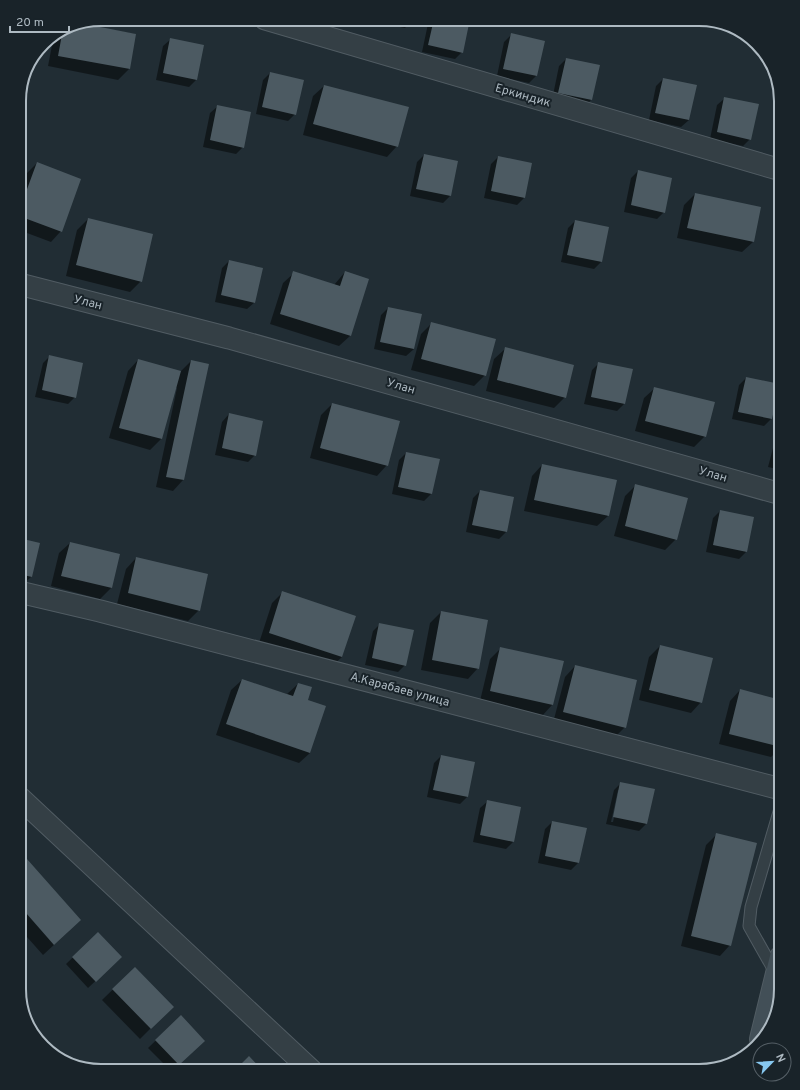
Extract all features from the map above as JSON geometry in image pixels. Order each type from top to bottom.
[{"type":"street","name":"Еркиндик","points":[[290,26],[774,168]]},
{"type":"street","name":"Улан","points":[[26,286],[237,340],[774,492]]},
{"type":"street","name":"А.Карабаев улица","points":[[26,594],[100,611],[774,787]]},
{"type":"street","points":[[26,804],[305,1064]]},
{"type":"street","points":[[764,1028],[774,983]]},
{"type":"lane","points":[[774,829],[751,907],[749,926],[774,960]]},
{"type":"building","points":[[96,26],[136,34],[130,69],[58,56],[62,37],[86,27]]},
{"type":"building","points":[[432,26],[469,26],[463,53],[428,45]]},
{"type":"building","points":[[511,33],[545,41],[537,76],[503,69]]},
{"type":"building","points":[[170,38],[204,45],[197,80],[163,73]]},
{"type":"building","points":[[566,58],[600,65],[592,100],[558,93]]},
{"type":"building","points":[[270,72],[304,80],[296,115],[262,107]]},
{"type":"building","points":[[663,78],[697,85],[689,120],[655,113]]},
{"type":"building","points":[[324,85],[409,107],[398,147],[313,124]]},
{"type":"building","points":[[724,97],[759,104],[751,140],[717,132]]},
{"type":"building","points":[[217,105],[251,112],[244,148],[210,140]]},
{"type":"building","points":[[424,154],[458,161],[451,196],[416,189]]},
{"type":"building","points":[[498,156],[532,163],[525,198],[491,191]]},
{"type":"building","points":[[37,162],[81,179],[62,232],[26,219],[26,192]]},
{"type":"building","points":[[638,170],[672,178],[665,213],[631,205]]},
{"type":"building","points":[[695,193],[761,207],[754,242],[687,228]]},
{"type":"building","points":[[88,218],[153,234],[142,282],[76,265]]},
{"type":"building","points":[[575,220],[609,227],[602,262],[567,255]]},
{"type":"building","points":[[229,260],[263,268],[255,303],[221,295]]},
{"type":"building","points":[[293,271],[340,286],[345,271],[369,279],[351,336],[280,314]]},
{"type":"building","points":[[388,307],[422,314],[414,349],[380,342]]},
{"type":"building","points":[[431,322],[496,339],[486,376],[421,359]]},
{"type":"building","points":[[505,347],[574,365],[566,398],[497,380]]},
{"type":"building","points":[[49,355],[83,363],[76,398],[42,390]]},
{"type":"building","points":[[138,359],[181,371],[162,439],[119,428]]},
{"type":"building","points":[[191,360],[209,364],[184,480],[166,477]]},
{"type":"building","points":[[598,362],[633,369],[625,404],[591,397]]},
{"type":"building","points":[[746,377],[774,383],[774,410],[772,419],[738,412]]},
{"type":"building","points":[[654,387],[715,402],[706,437],[645,421]]},
{"type":"building","points":[[332,403],[400,421],[388,466],[320,448]]},
{"type":"building","points":[[229,413],[263,421],[256,456],[222,448]]},
{"type":"building","points":[[406,452],[440,459],[432,494],[398,487]]},
{"type":"building","points":[[542,464],[617,480],[609,516],[534,500]]},
{"type":"building","points":[[635,484],[688,498],[677,540],[625,526]]},
{"type":"building","points":[[480,490],[514,497],[507,532],[472,525]]},
{"type":"building","points":[[720,510],[754,517],[747,552],[713,545]]},
{"type":"building","points":[[26,540],[40,543],[32,577],[26,576]]},
{"type":"building","points":[[70,542],[120,554],[112,588],[61,576]]},
{"type":"building","points":[[136,557],[208,574],[200,611],[128,593]]},
{"type":"building","points":[[282,591],[356,616],[342,657],[269,633]]},
{"type":"building","points":[[441,611],[488,620],[479,669],[432,660]]},
{"type":"building","points":[[379,623],[414,630],[406,666],[372,658]]},
{"type":"building","points":[[660,645],[713,658],[702,703],[649,690]]},
{"type":"building","points":[[500,647],[564,661],[553,705],[490,691]]},
{"type":"building","points":[[575,665],[637,680],[626,728],[563,712]]},
{"type":"building","points":[[242,679],[293,696],[298,683],[312,687],[308,700],[326,706],[310,753],[226,724]]},
{"type":"building","points":[[740,689],[774,698],[774,745],[729,734]]},
{"type":"building","points":[[441,755],[475,762],[468,797],[433,790]]},
{"type":"building","points":[[620,782],[655,789],[647,824],[613,817]]},
{"type":"building","points":[[487,800],[521,807],[514,842],[480,835]]},
{"type":"building","points":[[552,821],[587,828],[579,863],[545,856]]},
{"type":"building","points":[[716,833],[757,843],[731,946],[691,936]]},
{"type":"building","points":[[26,858],[81,920],[54,945],[26,913]]},
{"type":"building","points":[[98,932],[122,957],[96,982],[72,957]]},
{"type":"building","points":[[135,967],[174,1007],[151,1029],[112,989]]},
{"type":"building","points":[[181,1015],[205,1041],[180,1064],[178,1064],[155,1040]]},
{"type":"building","points":[[249,1056],[256,1064],[241,1064]]}]
